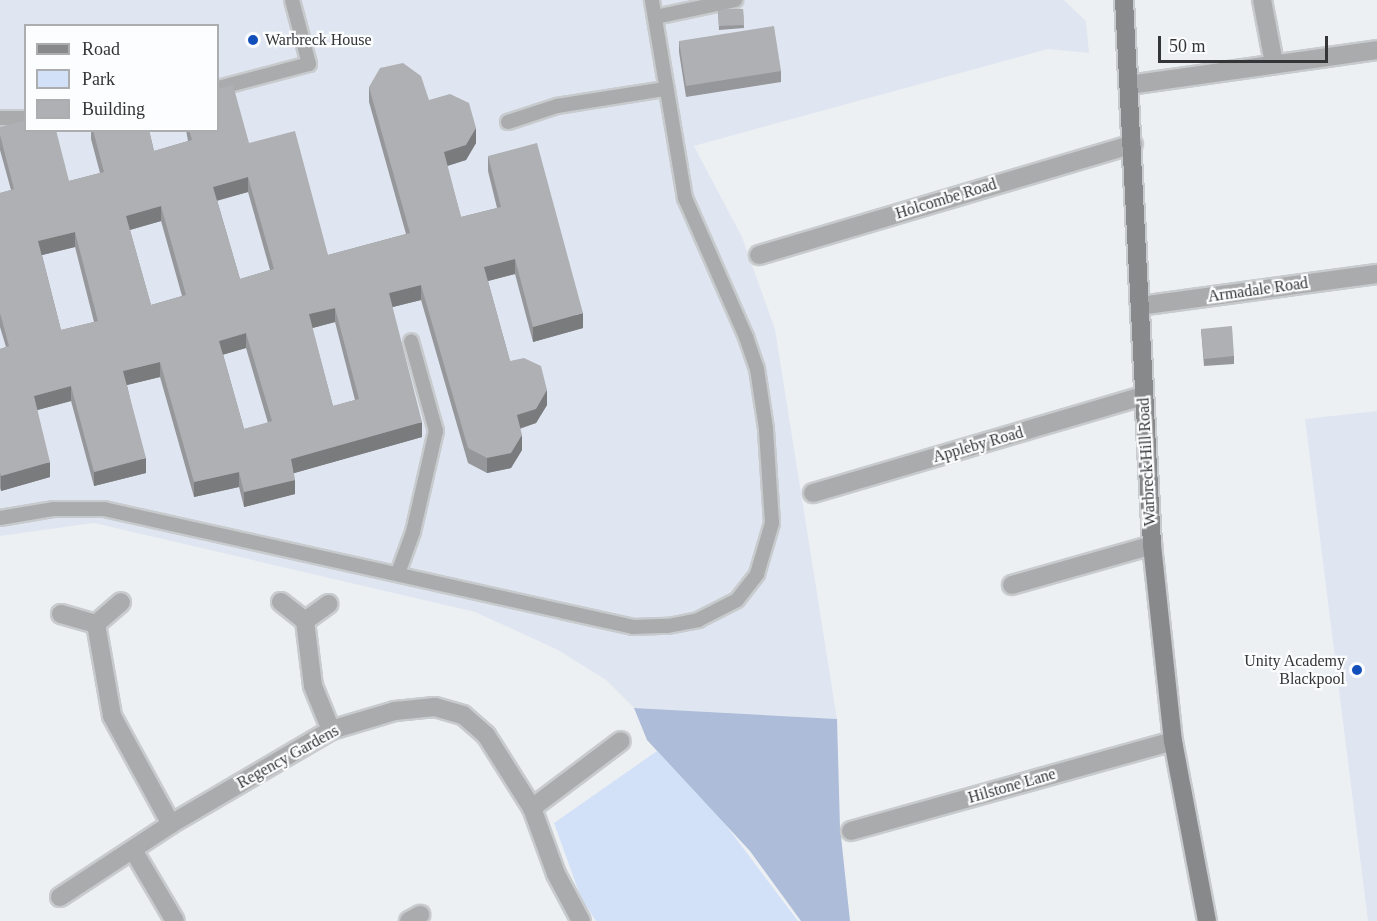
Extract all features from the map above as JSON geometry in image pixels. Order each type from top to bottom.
[{"type":"main road","name":"Warbreck Hill Road","points":[[1124,0],[1152,545],[1173,741],[1207,921]]},
{"type":"street","points":[[1262,0],[1274,63]]},
{"type":"street","points":[[1129,85],[1377,50]]},
{"type":"street","name":"Holcombe Road","points":[[759,255],[1133,144]]},
{"type":"street","name":"Armadale Road","points":[[1140,306],[1377,274]]},
{"type":"street","name":"Appleby Road","points":[[813,494],[1143,396]]},
{"type":"street","points":[[1012,585],[1152,545]]},
{"type":"street","points":[[96,624],[121,602]]},
{"type":"street","points":[[281,602],[305,621],[313,686],[331,730]]},
{"type":"street","points":[[305,621],[328,604]]},
{"type":"street","points":[[61,614],[96,624]]},
{"type":"street","points":[[96,624],[112,716],[171,824]]},
{"type":"street","name":"Regency Gardens","points":[[60,897],[171,824],[331,730],[395,711],[435,707],[452,710],[486,735],[532,808],[556,874],[581,921]]},
{"type":"street","points":[[532,808],[621,741]]},
{"type":"street","name":"Hilstone Lane","points":[[851,831],[1173,741]]},
{"type":"street","points":[[133,850],[175,921]]},
{"type":"lane","points":[[219,88],[309,64],[292,0]]},
{"type":"lane","points":[[0,518],[54,509],[104,509],[633,627],[698,620],[737,600],[757,574],[772,523],[766,429],[757,369],[685,198],[664,88],[652,0]]},
{"type":"lane","points":[[656,17],[735,0]]},
{"type":"lane","points":[[508,122],[557,106],[664,88]]},
{"type":"lane","points":[[0,118],[24,118]]},
{"type":"lane","points":[[398,573],[413,532],[436,431],[411,341]]},
{"type":"shaded area","points":[[0,0],[1064,0],[1086,21],[1089,53],[1048,49],[694,146],[742,237],[775,329],[837,719],[634,708],[606,680],[558,650],[475,612],[94,523],[0,536]]},
{"type":"shaded area","name":"Unity Academy Blackpool","points":[[1377,411],[1377,921],[1368,921],[1305,419]]},
{"type":"shaded area","points":[[634,708],[837,719],[840,827],[850,921],[801,921],[750,851],[647,740]]},
{"type":"green space","points":[[657,751],[725,824],[798,921],[596,921],[581,898],[554,823]]},
{"type":"building","points":[[743,9],[744,25],[719,26],[718,10]]},
{"type":"building","points":[[774,26],[781,71],[686,86],[679,41]]},
{"type":"building","points":[[403,63],[421,76],[429,100],[450,94],[469,103],[476,128],[466,145],[444,152],[461,217],[501,207],[488,156],[537,143],[583,313],[533,327],[515,259],[484,267],[510,361],[524,358],[541,366],[547,390],[536,409],[517,415],[522,435],[511,453],[487,458],[468,448],[421,285],[389,293],[422,422],[291,459],[295,480],[244,492],[239,472],[194,482],[160,362],[123,371],[146,458],[94,472],[71,386],[34,396],[50,462],[1,476],[0,349],[9,346],[0,313],[0,193],[14,189],[0,127],[24,121],[24,132],[57,132],[69,181],[104,172],[94,132],[149,132],[154,151],[192,140],[190,132],[219,132],[219,89],[233,85],[249,143],[295,131],[328,255],[410,233],[369,87],[380,68]],"holes":[[[248,177],[274,269],[240,279],[213,187]],[[161,206],[186,295],[151,305],[126,216]],[[75,232],[98,321],[61,330],[38,241]],[[335,308],[359,399],[333,406],[309,314]],[[246,333],[272,421],[244,429],[219,341]]]},
{"type":"building","points":[[1232,326],[1234,356],[1204,359],[1201,329]]},
{"type":"place","name":"Warbreck House","points":[[253,40]]},
{"type":"place","name":"Unity Academy Blackpool","points":[[1357,670]]}]
